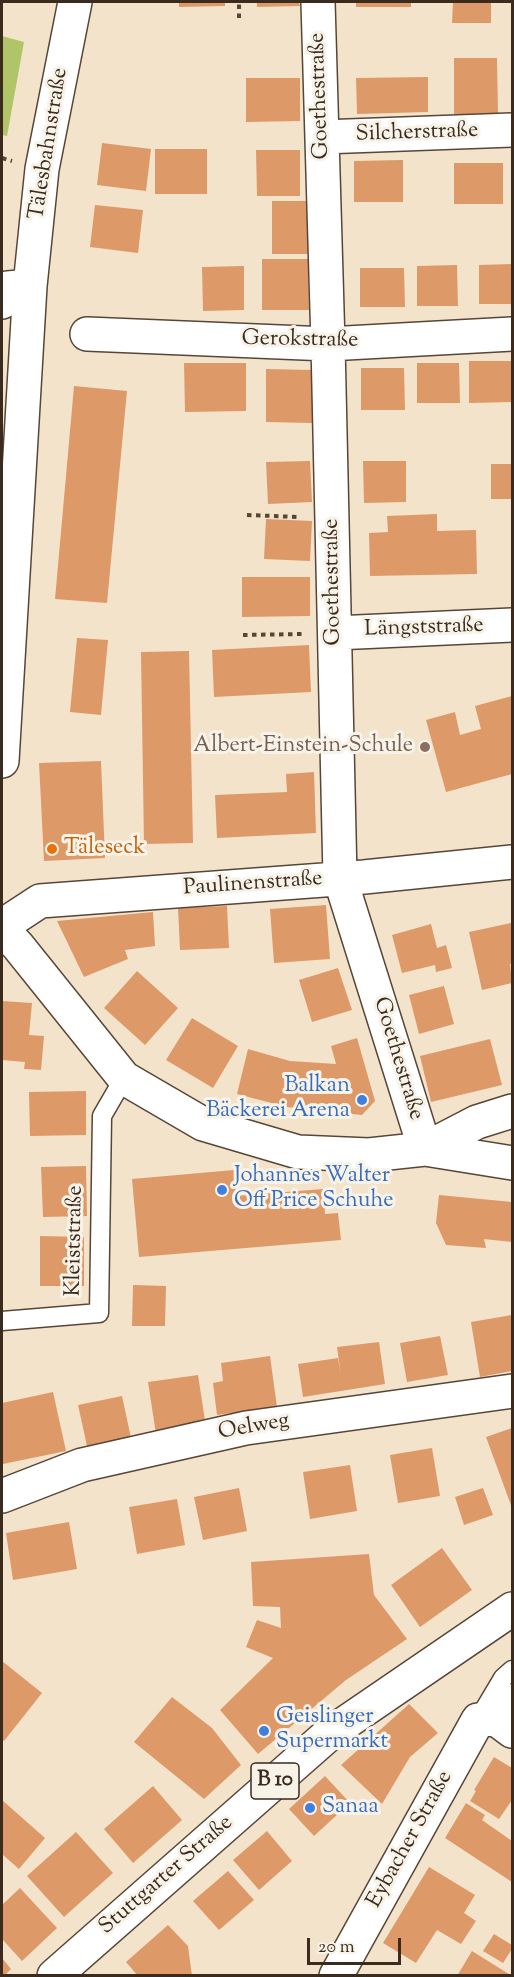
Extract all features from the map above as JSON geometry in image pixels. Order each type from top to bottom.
[{"type":"street","name":"Tälesbahnstraße","points":[[2,761],[30,286],[42,169],[75,2]]},
{"type":"street","name":"Goethestraße","points":[[318,2],[333,518],[340,878],[425,1149]]},
{"type":"street","name":"Silcherstraße","points":[[322,137],[513,130]]},
{"type":"street","points":[[2,302],[8,288],[30,286]]},
{"type":"street","name":"Gerokstraße","points":[[87,334],[328,344],[513,334]]},
{"type":"street","name":"Längststraße","points":[[335,633],[513,625]]},
{"type":"street","name":"Paulinenstraße","points":[[2,928],[40,901],[513,862]]},
{"type":"street","points":[[2,928],[124,1078],[203,1124],[298,1152],[369,1155],[425,1149],[513,1163]]},
{"type":"street","points":[[425,1149],[477,1122],[513,1111]]},
{"type":"street","name":"Oelweg","points":[[2,1496],[81,1465],[246,1428],[513,1391]]},
{"type":"street","name":"Stuttgarter Straße","points":[[54,1976],[329,1734],[513,1609]]},
{"type":"street","name":"Eybacher Straße","points":[[336,1976],[500,1716]]},
{"type":"lane","name":"Kleiststraße","points":[[2,1321],[99,1312],[102,1116],[124,1078]]},
{"type":"lane","points":[[500,1716],[504,1678],[513,1670]]},
{"type":"path","points":[[239,2],[239,18]]},
{"type":"path","points":[[247,515],[333,518]]},
{"type":"path","points":[[243,635],[335,633]]},
{"type":"green space","points":[[2,36],[24,42],[7,136],[2,135]]},
{"type":"building","points":[[179,2],[225,2],[225,6],[179,7]]},
{"type":"building","points":[[257,2],[299,2],[300,6],[257,7]]},
{"type":"building","points":[[356,2],[411,2],[411,7],[356,7]]},
{"type":"building","points":[[453,2],[491,2],[491,23],[452,23]]},
{"type":"building","points":[[454,58],[497,58],[498,114],[454,114]]},
{"type":"building","points":[[428,77],[428,112],[357,114],[356,78]]},
{"type":"building","points":[[246,78],[300,78],[300,121],[246,122]]},
{"type":"building","points":[[102,143],[151,149],[146,191],[97,185]]},
{"type":"building","points":[[155,149],[207,149],[207,194],[155,194]]},
{"type":"building","points":[[256,150],[300,150],[300,196],[257,196]]},
{"type":"building","points":[[403,160],[403,202],[354,202],[354,161]]},
{"type":"building","points":[[454,163],[503,163],[503,204],[454,204]]},
{"type":"building","points":[[272,201],[308,201],[308,254],[272,254]]},
{"type":"building","points":[[95,205],[143,210],[138,253],[90,247]]},
{"type":"building","points":[[262,259],[308,259],[309,310],[262,310]]},
{"type":"building","points":[[512,264],[512,304],[479,304],[479,265]]},
{"type":"building","points":[[457,265],[458,306],[417,306],[417,266]]},
{"type":"building","points":[[244,266],[244,310],[203,311],[202,267]]},
{"type":"building","points":[[360,268],[404,268],[405,307],[360,307]]},
{"type":"building","points":[[469,361],[512,361],[512,402],[469,403]]},
{"type":"building","points":[[184,363],[246,363],[246,411],[185,412]]},
{"type":"building","points":[[417,363],[459,363],[460,403],[417,403]]},
{"type":"building","points":[[361,368],[404,368],[405,410],[361,410]]},
{"type":"building","points":[[266,369],[313,370],[312,423],[266,422]]},
{"type":"building","points":[[74,386],[127,391],[107,603],[55,599]]},
{"type":"building","points":[[310,461],[312,502],[268,504],[266,462]]},
{"type":"building","points":[[363,461],[406,461],[406,502],[364,503]]},
{"type":"building","points":[[491,464],[512,464],[512,499],[491,499]]},
{"type":"building","points":[[437,514],[437,531],[476,530],[477,574],[370,576],[369,533],[388,532],[387,516]]},
{"type":"building","points":[[266,519],[312,521],[310,561],[264,559]]},
{"type":"building","points":[[242,577],[310,577],[310,616],[242,617]]},
{"type":"building","points":[[77,638],[108,640],[101,715],[70,712]]},
{"type":"building","points":[[309,645],[311,692],[214,697],[212,650]]},
{"type":"building","points":[[189,651],[193,843],[144,844],[141,652]]},
{"type":"building","points":[[512,696],[512,774],[446,792],[426,720],[455,712],[460,735],[481,729],[475,706]]},
{"type":"building","points":[[101,761],[105,858],[44,861],[39,763]]},
{"type":"building","points":[[314,772],[316,833],[217,838],[215,795],[287,792],[286,774]]},
{"type":"building","points":[[326,905],[330,959],[274,963],[270,909]]},
{"type":"building","points":[[227,906],[229,948],[180,950],[178,908]]},
{"type":"building","points":[[153,912],[155,946],[125,950],[128,959],[84,977],[57,921]]},
{"type":"building","points":[[511,923],[512,983],[482,990],[469,932]]},
{"type":"building","points":[[431,924],[437,948],[446,945],[452,968],[436,972],[435,965],[402,973],[392,935]]},
{"type":"building","points":[[338,968],[352,1010],[312,1022],[299,980]]},
{"type":"building","points":[[137,971],[178,1008],[145,1045],[104,1008]]},
{"type":"building","points":[[444,986],[454,1024],[419,1034],[409,995]]},
{"type":"building","points":[[2,1001],[32,1003],[29,1035],[44,1036],[41,1070],[24,1069],[25,1062],[2,1060]]},
{"type":"building","points":[[192,1018],[238,1046],[213,1088],[166,1060]]},
{"type":"building","points":[[357,1038],[375,1101],[362,1115],[287,1107],[237,1094],[248,1049],[290,1061],[336,1064],[331,1046]]},
{"type":"building","points":[[490,1039],[502,1085],[431,1102],[420,1056]]},
{"type":"building","points":[[86,1091],[86,1135],[30,1136],[29,1092]]},
{"type":"building","points":[[86,1166],[87,1216],[43,1217],[41,1167]]},
{"type":"building","points":[[234,1170],[236,1196],[323,1189],[325,1214],[338,1213],[341,1240],[139,1257],[132,1179]]},
{"type":"building","points":[[439,1195],[512,1202],[512,1242],[484,1239],[486,1248],[446,1245],[436,1223]]},
{"type":"building","points":[[40,1236],[84,1237],[84,1286],[40,1286]]},
{"type":"building","points":[[133,1285],[166,1286],[165,1326],[132,1326]]},
{"type":"building","points":[[512,1315],[512,1371],[480,1377],[471,1322]]},
{"type":"building","points":[[440,1336],[448,1375],[407,1382],[400,1343]]},
{"type":"building","points":[[379,1342],[385,1384],[303,1397],[298,1364],[338,1358],[341,1376],[337,1347]]},
{"type":"building","points":[[270,1356],[277,1407],[217,1415],[213,1383],[223,1381],[221,1363]]},
{"type":"building","points":[[198,1375],[206,1427],[156,1434],[148,1382]]},
{"type":"building","points":[[53,1392],[66,1451],[3,1464],[2,1403]]},
{"type":"building","points":[[122,1396],[131,1438],[87,1446],[78,1405]]},
{"type":"building","points":[[512,1428],[512,1508],[486,1437]]},
{"type":"building","points":[[432,1448],[440,1496],[398,1503],[390,1455]]},
{"type":"building","points":[[350,1465],[357,1511],[310,1519],[303,1472]]},
{"type":"building","points":[[239,1488],[247,1531],[203,1540],[194,1497]]},
{"type":"building","points":[[483,1488],[493,1515],[464,1525],[455,1497]]},
{"type":"building","points":[[177,1499],[185,1545],[137,1554],[129,1507]]},
{"type":"building","points":[[69,1522],[77,1569],[13,1580],[6,1533]]},
{"type":"building","points":[[442,1548],[472,1590],[420,1627],[391,1585]]},
{"type":"building","points":[[369,1554],[374,1595],[407,1639],[346,1680],[258,1754],[220,1710],[273,1658],[246,1647],[257,1620],[281,1628],[280,1607],[253,1606],[251,1562]]},
{"type":"building","points":[[2,1661],[42,1693],[4,1741],[2,1739]]},
{"type":"building","points":[[172,1697],[212,1728],[241,1765],[204,1799],[134,1742]]},
{"type":"building","points":[[409,1704],[438,1733],[410,1757],[382,1804],[341,1765]]},
{"type":"building","points":[[494,1757],[512,1768],[512,1800],[499,1819],[470,1801]]},
{"type":"building","points":[[325,1776],[350,1803],[314,1836],[289,1809]]},
{"type":"building","points":[[153,1786],[182,1820],[133,1863],[104,1829]]},
{"type":"building","points":[[2,1800],[45,1838],[19,1869],[2,1854]]},
{"type":"building","points":[[466,1803],[485,1815],[482,1820],[512,1841],[512,1882],[445,1838]]},
{"type":"building","points":[[267,1831],[292,1861],[259,1890],[233,1860]]},
{"type":"building","points":[[76,1832],[113,1873],[64,1917],[27,1876]]},
{"type":"building","points":[[429,1867],[475,1895],[464,1913],[476,1921],[461,1944],[437,1930],[416,1963],[383,1943]]},
{"type":"building","points":[[228,1871],[254,1900],[219,1930],[193,1901]]},
{"type":"building","points":[[20,1888],[57,1928],[22,1961],[2,1939],[2,1905]]},
{"type":"building","points":[[168,1925],[188,1946],[192,1976],[138,1976],[126,1962]]},
{"type":"building","points":[[494,1934],[512,1945],[503,1963],[483,1951]]},
{"type":"building","points":[[472,1951],[512,1976],[457,1976]]},
{"type":"building","points":[[2,1958],[11,1969],[4,1976],[2,1976]]},
{"type":"place","name":"Albert-Einstein-Schule","points":[[425,747]]},
{"type":"place","name":"Täleseck","points":[[52,849]]},
{"type":"place","name":"Balkan Bäckerei Arena","points":[[362,1100]]},
{"type":"place","name":"Johannes Walter Off Price Schuhe","points":[[222,1190]]},
{"type":"place","name":"Geislinger Supermarkt","points":[[264,1731]]},
{"type":"place","name":"Sanaa","points":[[310,1808]]}]
